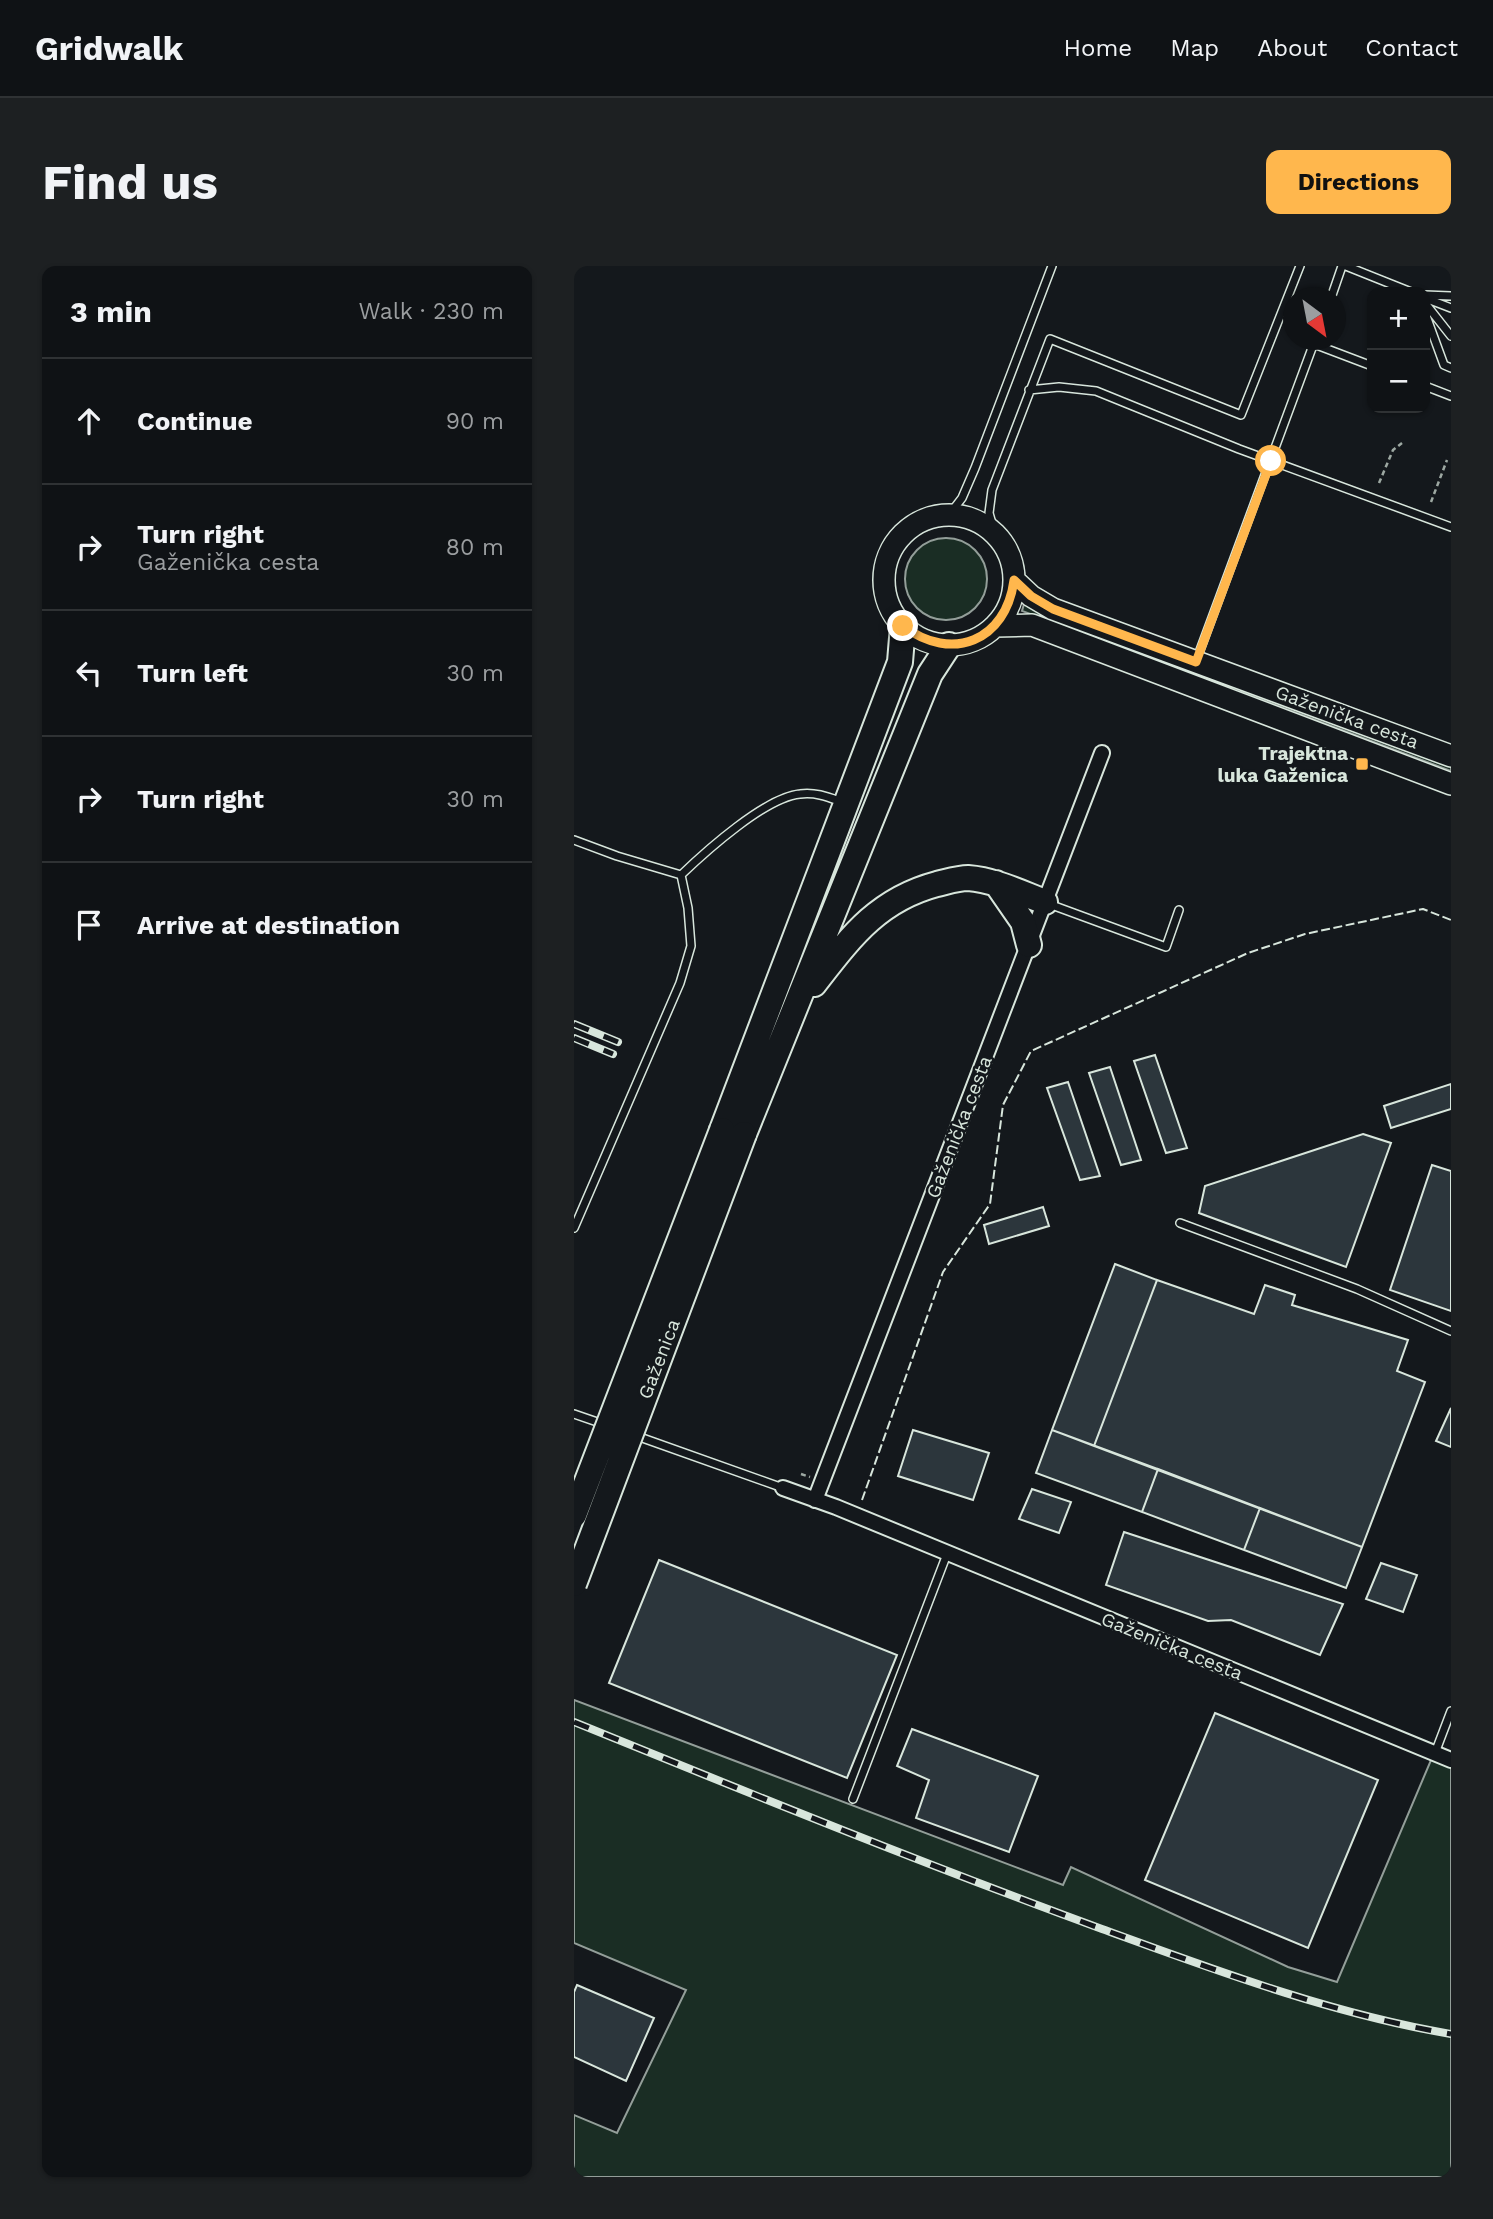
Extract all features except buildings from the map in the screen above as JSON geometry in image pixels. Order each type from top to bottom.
[{"type":"highway","points":[[733,1132],[900,662],[903,626]]},
{"type":"highway","points":[[733,1132],[795,1008],[930,674],[949,645]]},
{"type":"highway","points":[[795,1008],[856,931],[914,891],[966,878],[996,883],[1045,902]]},
{"type":"highway","points":[[996,883],[1023,922],[1029,945]]},
{"type":"highway","name":"Gaženica","points":[[574,1515],[733,1132]]},
{"type":"highway","name":"Gaženica","points":[[574,1584],[733,1132]]},
{"type":"main road","points":[[949,515],[974,520],[995,534],[1009,555],[1014,580],[1009,605],[995,626],[966,643],[949,645],[924,640],[903,626],[889,605],[885,593],[885,568],[895,544],[913,526],[936,516],[949,515]]},
{"type":"main road","name":"Gaženička cesta","points":[[1014,580],[1031,596],[1053,609],[1451,755]]},
{"type":"main road","name":"Gaženička cesta","points":[[995,626],[1032,625],[1451,784]]},
{"type":"street","name":"Gaženička cesta","points":[[815,1500],[1102,754]]},
{"type":"street","name":"Gaženička cesta","points":[[783,1488],[836,1507],[1451,1760]]},
{"type":"lane","points":[[949,515],[962,498],[975,468],[1052,266]]},
{"type":"lane","points":[[995,534],[989,513],[992,490],[1050,339],[1241,415],[1300,266]]},
{"type":"lane","points":[[1335,287],[1344,266],[1398,287]]},
{"type":"lane","points":[[1430,297],[1451,296]]},
{"type":"lane","points":[[1430,299],[1451,308]]},
{"type":"lane","points":[[1430,309],[1451,336]]},
{"type":"lane","points":[[1430,327],[1444,365],[1451,368]]},
{"type":"lane","points":[[1196,662],[1311,350]]},
{"type":"lane","points":[[1333,350],[1367,364]]},
{"type":"lane","points":[[1029,390],[1059,387],[1096,391],[1271,461],[1451,527]]},
{"type":"lane","points":[[1430,388],[1451,396]]},
{"type":"lane","points":[[681,875],[735,828],[767,807],[798,793],[821,794],[848,804]]},
{"type":"lane","points":[[574,840],[681,875]]},
{"type":"lane","points":[[574,1227],[680,983],[691,946],[688,908],[681,875]]},
{"type":"lane","points":[[1045,902],[1166,947],[1180,910]]},
{"type":"lane","points":[[1180,1223],[1335,1281],[1451,1331]]},
{"type":"lane","name":"Gaženička cesta","points":[[574,1414],[783,1488]]},
{"type":"lane","points":[[853,1799],[947,1554]]},
{"type":"lane","points":[[1434,1754],[1451,1711]]},
{"type":"path","points":[[1379,483],[1393,450],[1402,443]]},
{"type":"path","points":[[1431,502],[1447,460]]},
{"type":"green space","points":[[946,538],[962,542],[975,550],[983,563],[987,579],[983,595],[975,608],[962,616],[946,620],[930,616],[917,608],[909,595],[905,579],[909,563],[917,550],[930,542]]},
{"type":"green space","points":[[1024,604],[1234,683],[1232,688],[1022,611]]},
{"type":"green space","points":[[1243,686],[1451,764],[1451,771],[1241,692]]},
{"type":"green space","points":[[574,1700],[1063,1885],[1071,1867],[1288,1967],[1337,1982],[1434,1753],[1451,1760],[1451,2177],[574,2177],[574,2115],[617,2133],[686,1990],[574,1943]]},
{"type":"railway","points":[[574,1024],[618,1042]]},
{"type":"railway","points":[[574,1038],[613,1054]]},
{"type":"railway","points":[[574,1722],[903,1854],[1187,1960],[1318,2003],[1451,2034]]},
{"type":"fence","points":[[862,1500],[943,1272],[990,1204],[1003,1105],[1031,1051],[1248,953],[1305,934],[1423,909],[1451,920]]},
{"type":"place","name":"Trajektna luka Gaženica","points":[[1362,764]]},
{"type":"route","points":[[903,626],[932,643],[966,643],[995,626],[1012,597],[1014,580],[1031,596],[1053,609],[1196,662],[1271,461]]}]
